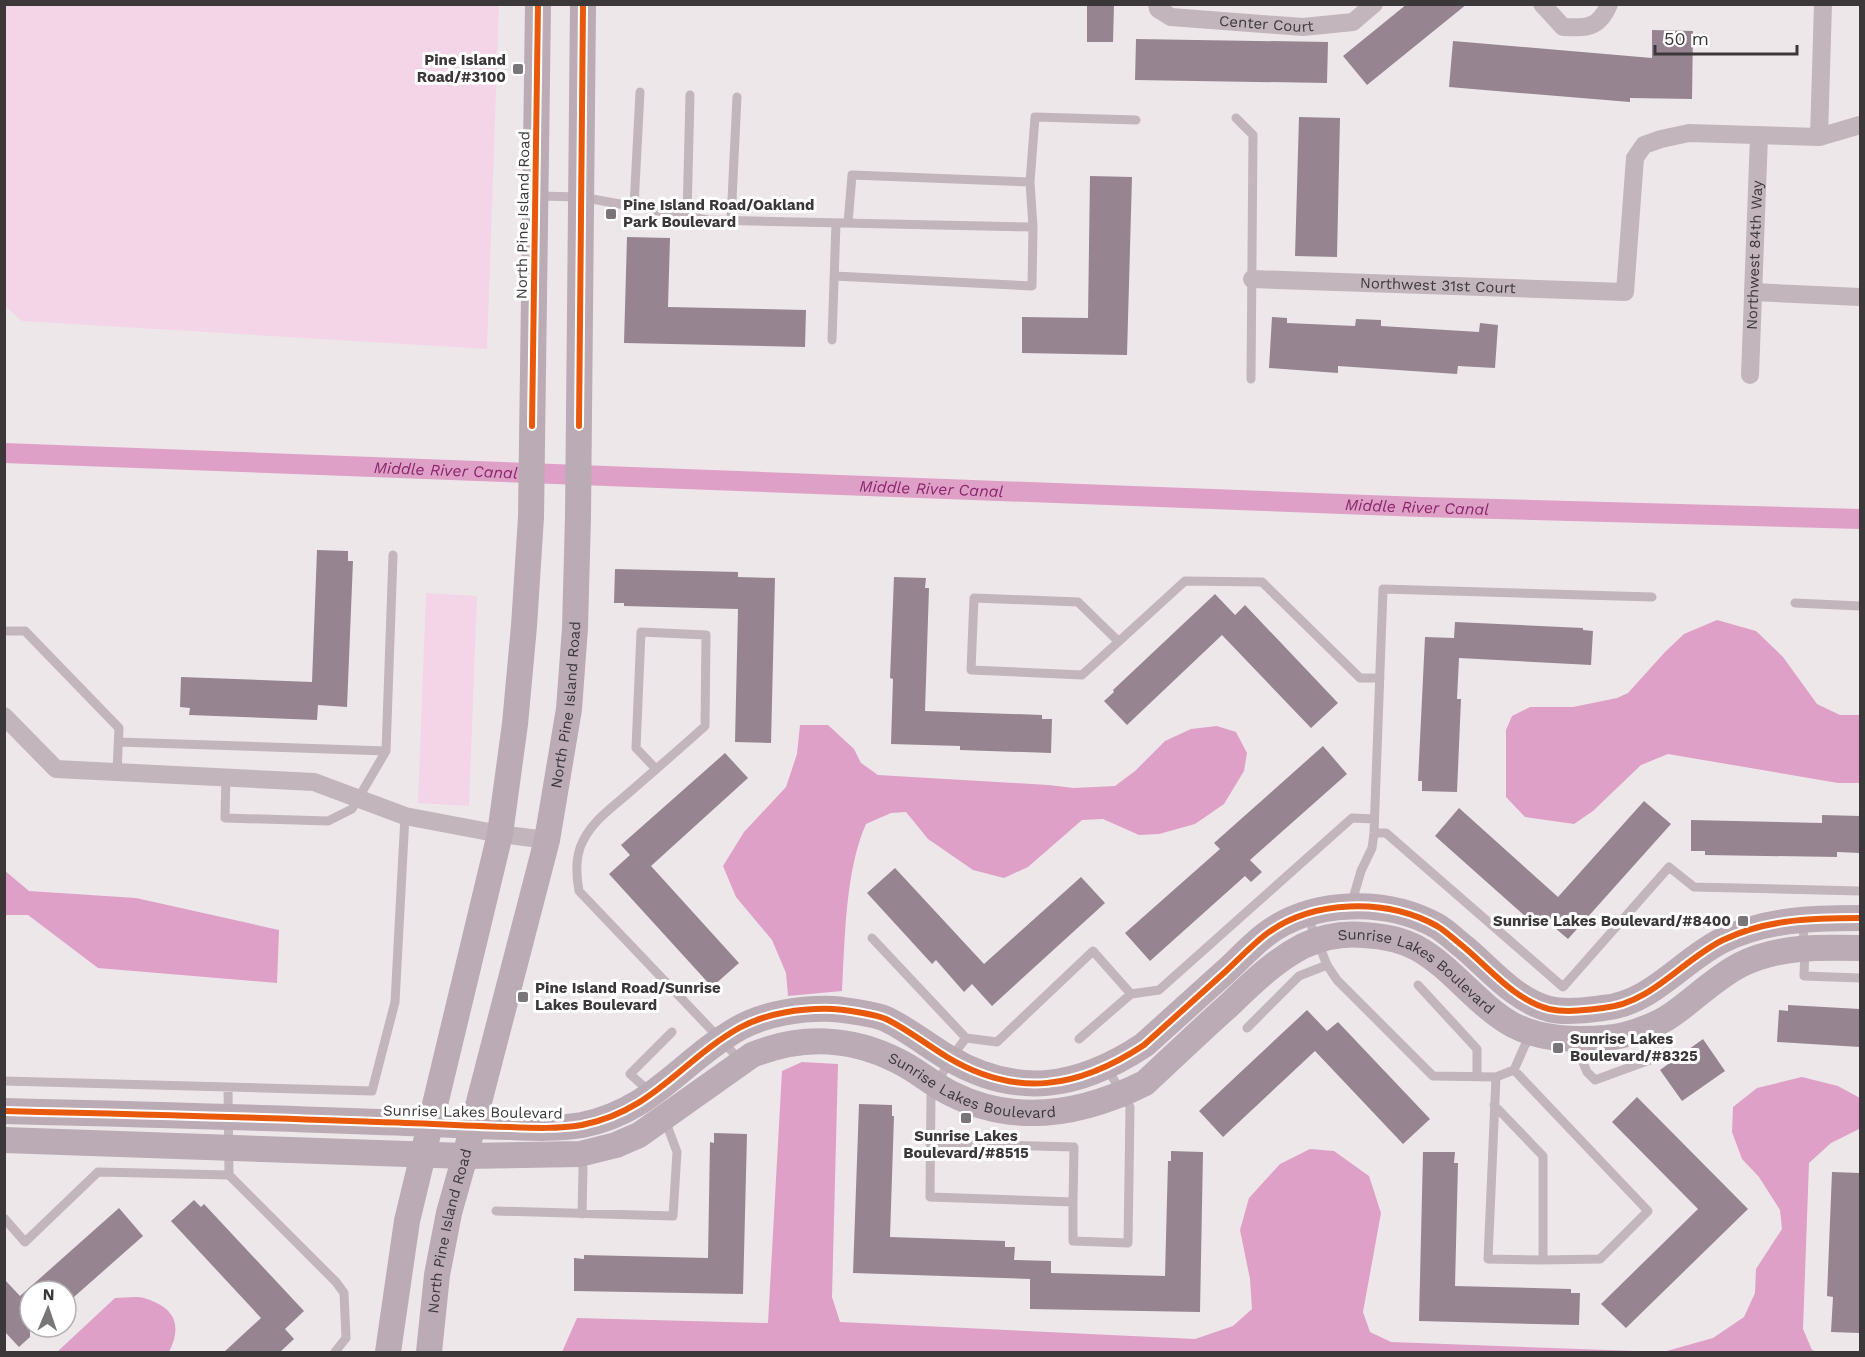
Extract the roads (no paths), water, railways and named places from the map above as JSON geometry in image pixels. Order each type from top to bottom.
[{"type":"street","name":"North Pine Island Road","points":[[388,1353],[407,1221],[500,834],[515,724],[525,626],[531,517],[538,4]]},
{"type":"street","name":"North Pine Island Road","points":[[429,1353],[437,1275],[449,1213],[547,840],[569,709],[575,628],[578,516],[583,4]]},
{"type":"street","name":"Center Court","points":[[1157,4],[1158,9],[1171,17],[1303,27],[1353,22],[1374,4]]},
{"type":"street","points":[[1542,4],[1563,27],[1587,28],[1603,18],[1609,4]]},
{"type":"street","points":[[1819,137],[1823,4]]},
{"type":"street","points":[[1759,136],[1819,137],[1860,125]]},
{"type":"street","name":"Northwest 31st Court","points":[[1252,279],[1625,292],[1635,158],[1644,145],[1689,133],[1759,136]]},
{"type":"street","name":"Northwest 84th Way","points":[[1750,375],[1759,136]]},
{"type":"street","points":[[1753,292],[1860,297]]},
{"type":"street","points":[[4,716],[56,769],[314,782],[405,816],[500,834],[547,840]]},
{"type":"street","name":"Sunrise Lakes Boulevard","points":[[4,1140],[465,1156],[580,1154],[624,1142],[639,1135],[752,1055],[773,1047],[797,1042],[832,1041],[867,1048],[899,1061],[953,1095],[992,1108],[1042,1114],[1088,1106],[1123,1094],[1145,1083],[1265,971],[1287,955],[1318,941],[1371,906],[1415,916],[1438,927],[1505,985],[1549,1010],[1567,1011],[1610,1008],[1635,999],[1652,991],[1675,972],[1722,940],[1749,930],[1802,918],[1860,918]]},
{"type":"street","name":"Sunrise Lakes Boulevard","points":[[4,1111],[228,1116],[561,1128],[599,1120],[634,1107],[653,1095],[740,1027],[795,1010],[833,1010],[884,1018],[950,1059],[979,1072],[1021,1084],[1045,1084],[1074,1080],[1107,1067],[1144,1045],[1266,935],[1292,920],[1319,911],[1350,920]]},
{"type":"street","name":"Sunrise Lakes Boulevard","points":[[1549,1010],[1552,1038],[1609,1038],[1642,1029],[1666,1018],[1710,984],[1741,964],[1764,956],[1805,947],[1860,948]]},
{"type":"lane","points":[[634,206],[640,92]]},
{"type":"lane","points":[[687,216],[690,95]]},
{"type":"lane","points":[[731,220],[737,98]]},
{"type":"lane","points":[[834,276],[1032,286],[1033,227],[1030,182],[1035,117],[1136,120]]},
{"type":"lane","points":[[1236,118],[1254,135],[1251,379]]},
{"type":"lane","points":[[848,223],[852,175],[1030,182]]},
{"type":"lane","points":[[535,196],[581,197],[708,220],[1033,227]]},
{"type":"lane","points":[[832,340],[836,223]]},
{"type":"lane","points":[[226,777],[225,818],[328,821],[352,809],[386,751],[393,555]]},
{"type":"lane","points":[[1118,641],[1078,602],[974,598],[971,670],[1082,675],[1185,581],[1262,582],[1360,678],[1380,678]]},
{"type":"lane","points":[[1350,920],[1361,871],[1372,848],[1374,833],[1383,589],[1652,597]]},
{"type":"lane","points":[[1795,603],[1860,606]]},
{"type":"lane","points":[[4,631],[25,632],[119,728],[117,772]]},
{"type":"lane","points":[[656,769],[636,748],[641,632],[706,635],[705,726],[598,820],[582,841],[577,860],[576,877],[579,891],[742,1062]]},
{"type":"lane","points":[[119,742],[386,751]]},
{"type":"lane","points":[[4,1081],[372,1091],[395,1002],[405,816]]},
{"type":"lane","points":[[1079,1039],[1131,994],[1159,990],[1352,818],[1374,819]]},
{"type":"lane","points":[[1374,833],[1386,833],[1549,1010]]},
{"type":"lane","points":[[1307,915],[1327,965],[1337,980],[1433,1076],[1496,1077],[1514,1070],[1525,1045],[1549,1010],[1669,867],[1694,887],[1860,891]]},
{"type":"lane","points":[[1802,918],[1805,947],[1804,976],[1860,978]]},
{"type":"lane","points":[[872,938],[966,1038],[997,1042],[1093,951],[1131,994]]},
{"type":"lane","points":[[1247,1028],[1299,976],[1327,965]]},
{"type":"lane","points":[[1418,985],[1477,1049],[1477,1076]]},
{"type":"lane","points":[[653,1095],[630,1074],[672,1032]]},
{"type":"lane","points":[[966,1038],[950,1059],[931,1096],[930,1197],[1073,1202]]},
{"type":"lane","points":[[1573,1039],[1587,1072],[1595,1080],[1658,1057]]},
{"type":"lane","points":[[930,1143],[1074,1147],[1073,1241],[1128,1243],[1131,1107],[1107,1067]]},
{"type":"lane","points":[[1496,1077],[1488,1259],[1600,1259],[1648,1211],[1514,1070]]},
{"type":"lane","points":[[228,1087],[229,1175],[336,1282],[344,1293],[346,1338],[335,1353]]},
{"type":"lane","points":[[1494,1105],[1543,1156],[1543,1260]]},
{"type":"lane","points":[[495,1211],[674,1216],[677,1152],[664,1118]]},
{"type":"lane","points":[[580,1154],[583,1168],[582,1214]]},
{"type":"lane","points":[[4,1218],[25,1242],[98,1172],[229,1175]]},
{"type":"waterway","name":"Middle River Canal","points":[[4,453],[1421,507],[1860,519]]},
{"type":"place","name":"Pine Island Road/#3100","points":[[518,69]]},
{"type":"place","name":"Pine Island Road/Oakland Park Boulevard","points":[[611,214]]},
{"type":"place","name":"Sunrise Lakes Boulevard/#8400","points":[[1743,921]]},
{"type":"place","name":"Pine Island Road/Sunrise Lakes Boulevard","points":[[523,997]]},
{"type":"place","name":"Sunrise Lakes Boulevard/#8325","points":[[1558,1048]]},
{"type":"place","name":"Sunrise Lakes Boulevard/#8515","points":[[966,1118]]}]
